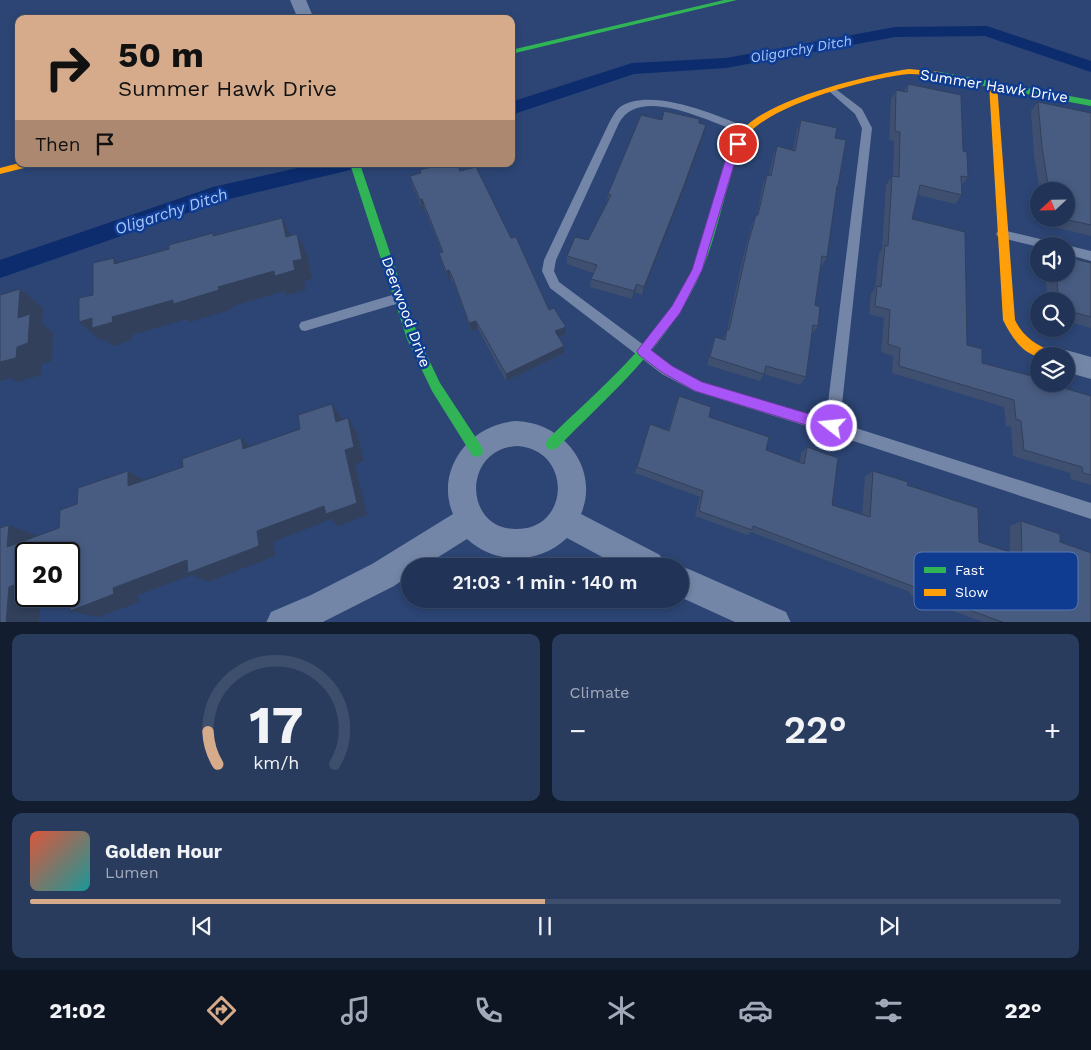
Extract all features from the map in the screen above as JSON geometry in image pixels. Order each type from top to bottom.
[{"type":"street","points":[[298,0],[304,15]]},
{"type":"street","points":[[515,51],[733,0]]},
{"type":"street","name":"Summer Hawk Drive","points":[[552,444],[643,351],[676,310],[697,270],[731,158],[746,131],[758,120],[772,112],[874,77],[911,72],[937,74],[1091,103]]},
{"type":"street","points":[[992,84],[1008,320],[1012,329],[1023,343],[1030,348]]},
{"type":"street","points":[[0,171],[17,167]]},
{"type":"street","name":"Deerwood Drive","points":[[355,167],[399,298],[423,362],[477,451]]},
{"type":"street","points":[[1075,364],[1091,368]]},
{"type":"street","points":[[522,433],[538,436],[552,444],[562,454],[573,479],[570,507],[562,520],[550,533],[534,541],[516,544],[498,541],[482,533],[470,520],[463,503],[462,484],[466,466],[477,451],[490,440],[505,434],[522,433]]},
{"type":"street","points":[[282,622],[322,606],[383,575],[470,520]]},
{"type":"street","points":[[562,520],[634,558]]},
{"type":"street","points":[[689,585],[776,622]]},
{"type":"lane","points":[[832,426],[866,132],[866,125],[862,117],[833,90]]},
{"type":"lane","points":[[746,131],[706,115],[669,106],[643,103],[625,108],[614,123],[553,253],[548,271],[554,285],[667,370],[699,387],[832,426],[1091,511]]},
{"type":"lane","points":[[1002,234],[1030,241]]},
{"type":"lane","points":[[1075,252],[1091,256]]},
{"type":"lane","points":[[305,326],[399,298]]},
{"type":"building","points":[[908,84],[961,95],[963,151],[967,152],[968,177],[961,176],[962,195],[920,185],[912,219],[965,232],[967,345],[982,349],[982,363],[1030,376],[1030,392],[1075,391],[1091,396],[1091,475],[1083,473],[1082,467],[1024,450],[1021,421],[1016,419],[1014,400],[899,366],[900,348],[888,344],[890,310],[875,306],[877,286],[881,287],[885,245],[888,246],[892,176],[899,177],[900,132],[895,131],[896,90],[907,92]]},
{"type":"building","points":[[1038,102],[1091,113],[1091,225],[1075,221],[1075,182],[1048,182]]},
{"type":"building","points":[[664,111],[699,119],[699,123],[706,125],[644,287],[637,284],[634,291],[591,279],[597,265],[567,256],[575,237],[588,240],[611,195],[608,194],[641,115],[662,120]]},
{"type":"building","points":[[801,120],[837,128],[835,138],[846,140],[837,186],[827,257],[822,256],[815,305],[820,307],[818,326],[813,325],[806,377],[766,366],[764,374],[710,357],[715,337],[725,340],[727,329],[729,330],[748,244],[756,215],[758,215],[767,175],[771,176],[777,146],[795,151]]},
{"type":"building","points":[[431,167],[458,167],[460,171],[476,167],[511,238],[516,237],[549,310],[554,308],[566,327],[555,331],[564,346],[506,374],[476,321],[469,323],[453,278],[449,270],[446,271],[439,253],[443,252],[422,199],[420,200],[410,176],[421,173],[420,170]]},
{"type":"building","points":[[282,218],[286,237],[297,234],[302,259],[293,261],[295,270],[275,276],[274,271],[218,287],[219,290],[173,304],[173,300],[112,317],[113,322],[92,328],[92,318],[79,322],[79,298],[93,295],[93,263],[114,258],[114,264],[169,249],[169,245]]},
{"type":"building","points":[[1075,259],[1091,263],[1091,317],[1075,313],[1075,292],[1058,292],[1057,282],[1075,282]]},
{"type":"building","points":[[20,289],[18,318],[30,314],[28,343],[17,347],[16,358],[0,362],[0,295]]},
{"type":"building","points":[[679,396],[711,407],[709,417],[769,437],[766,450],[804,464],[807,447],[838,458],[832,505],[870,517],[873,471],[908,482],[907,485],[978,508],[979,542],[1010,552],[914,552],[914,587],[753,526],[752,530],[699,511],[703,491],[637,467],[650,424],[669,431]]},
{"type":"building","points":[[332,404],[336,422],[348,418],[354,447],[345,450],[357,503],[326,514],[324,506],[257,531],[259,546],[188,573],[187,560],[113,588],[114,594],[70,611],[70,607],[80,607],[80,542],[21,542],[59,528],[60,510],[77,504],[78,488],[128,471],[128,486],[183,467],[182,459],[241,438],[243,449],[300,429],[298,415]]},
{"type":"building","points":[[1021,521],[1060,534],[1060,542],[1091,553],[1091,622],[1002,622],[969,610],[1078,610],[1078,552],[1022,552]]},
{"type":"building","points":[[9,525],[7,547],[15,544],[15,585],[9,587],[6,622],[0,622],[0,528]]},
{"type":"waterway","name":"Oligarchy Ditch","points":[[515,108],[632,69],[726,63],[895,32],[987,31],[1091,67]]},
{"type":"waterway","name":"Oligarchy Ditch","points":[[0,269],[221,193],[333,167]]},
{"type":"traffic: fast","points":[[515,51],[733,0]]},
{"type":"traffic: fast","points":[[940,75],[1091,103]]},
{"type":"traffic: fast","points":[[356,167],[413,339],[436,387],[477,451]]},
{"type":"traffic: fast","points":[[552,444],[633,363],[670,318],[697,270],[724,183]]},
{"type":"traffic: slow","points":[[724,183],[738,142],[746,131],[758,121],[776,111],[798,101],[848,85],[893,74],[921,72],[940,75]]},
{"type":"traffic: slow","points":[[993,84],[1009,320],[1016,333],[1030,347]]},
{"type":"traffic: slow","points":[[0,171],[17,167]]},
{"type":"route","points":[[738,144],[731,158],[697,270],[676,310],[643,351],[667,370],[699,387],[832,426]]}]
